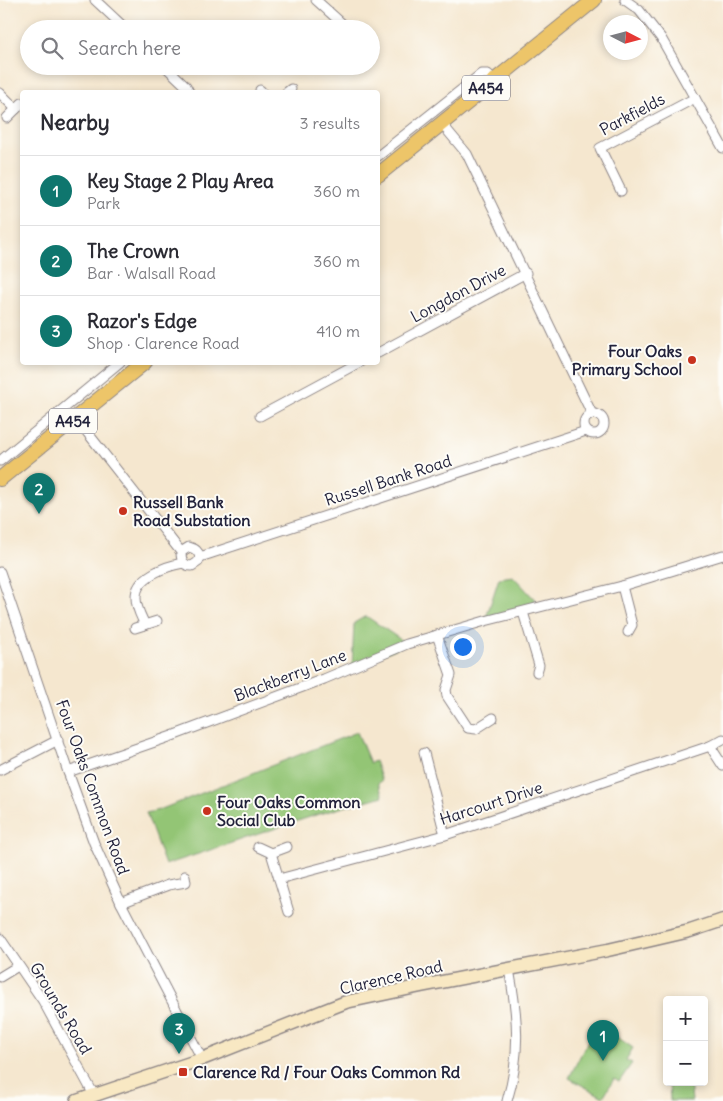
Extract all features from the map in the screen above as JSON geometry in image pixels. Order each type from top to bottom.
[{"type":"main road","name":"A454","points":[[380,174],[594,0]]},
{"type":"main road","name":"A454","points":[[0,479],[141,365]]},
{"type":"street","points":[[95,0],[116,20]]},
{"type":"street","points":[[316,0],[338,20]]},
{"type":"street","points":[[625,0],[639,10],[661,38],[723,148]]},
{"type":"street","points":[[380,154],[481,74],[488,74],[494,81]]},
{"type":"street","points":[[174,75],[188,90]]},
{"type":"street","points":[[0,92],[19,106],[8,118]]},
{"type":"street","name":"Parkfields","points":[[621,191],[600,148],[695,98]]},
{"type":"street","name":"Russell Bank Road","points":[[183,563],[192,566],[200,558],[586,431],[597,434],[605,426],[601,416],[592,414],[468,154],[442,124]]},
{"type":"street","name":"Longdon Drive","points":[[380,352],[526,273]]},
{"type":"street","points":[[0,461],[116,365]]},
{"type":"street","points":[[260,416],[354,365]]},
{"type":"street","points":[[586,431],[585,420],[592,414]]},
{"type":"street","points":[[76,418],[181,552],[181,561],[183,563],[168,566],[154,573],[140,585],[132,596],[145,625]]},
{"type":"street","points":[[181,552],[189,547],[194,548],[197,550],[200,558]]},
{"type":"street","name":"Blackberry Lane","points":[[68,772],[258,704],[407,644],[622,586],[723,555]]},
{"type":"street","name":"Four Oaks Common Road","points":[[0,572],[92,838],[121,903],[202,1059]]},
{"type":"street","points":[[622,586],[632,625],[628,632]]},
{"type":"street","points":[[523,612],[539,665],[537,672]]},
{"type":"street","points":[[135,628],[157,621]]},
{"type":"street","points":[[437,635],[451,675],[446,690],[447,696],[468,728],[476,729],[493,718]]},
{"type":"street","name":"Harcourt Drive","points":[[279,879],[445,835],[710,746],[723,738]]},
{"type":"street","points":[[0,770],[58,740]]},
{"type":"street","points":[[710,746],[723,766]]},
{"type":"street","points":[[424,753],[445,835]]},
{"type":"street","points":[[258,846],[271,854],[289,912]]},
{"type":"street","points":[[271,854],[287,847]]},
{"type":"street","points":[[121,903],[168,885],[186,882]]},
{"type":"street","name":"Clarence Road","points":[[77,1101],[202,1059],[346,1002],[608,950],[690,931],[723,920]]},
{"type":"street","name":"Grounds Road","points":[[0,938],[42,1001],[94,1095]]},
{"type":"street","points":[[0,977],[18,966]]},
{"type":"street","points":[[507,1101],[516,1061],[517,1037],[517,1012],[509,969]]},
{"type":"green space","points":[[513,576],[542,607],[485,621],[499,578]]},
{"type":"green space","points":[[366,616],[407,644],[352,667],[354,623]]},
{"type":"green space","points":[[357,732],[370,763],[375,761],[382,781],[378,783],[383,796],[319,814],[165,865],[146,813],[159,810]]},
{"type":"green space","points":[[597,1023],[633,1048],[626,1060],[632,1063],[619,1082],[614,1079],[603,1097],[569,1078]]},
{"type":"green space","points":[[669,1086],[690,1086],[692,1101],[670,1101]]},
{"type":"place","name":"Four Oaks Primary School","points":[[692,360]]},
{"type":"place","name":"Russell Bank Road Substation","points":[[123,511]]},
{"type":"place","name":"The Crown","points":[[39,514]]},
{"type":"place","name":"Four Oaks Common Social Club","points":[[207,811]]},
{"type":"place","name":"Razor's Edge","points":[[179,1054]]},
{"type":"place","name":"Key Stage 2 Play Area","points":[[603,1061]]},
{"type":"place","name":"Clarence Rd / Four Oaks Common Rd","points":[[183,1072]]}]
